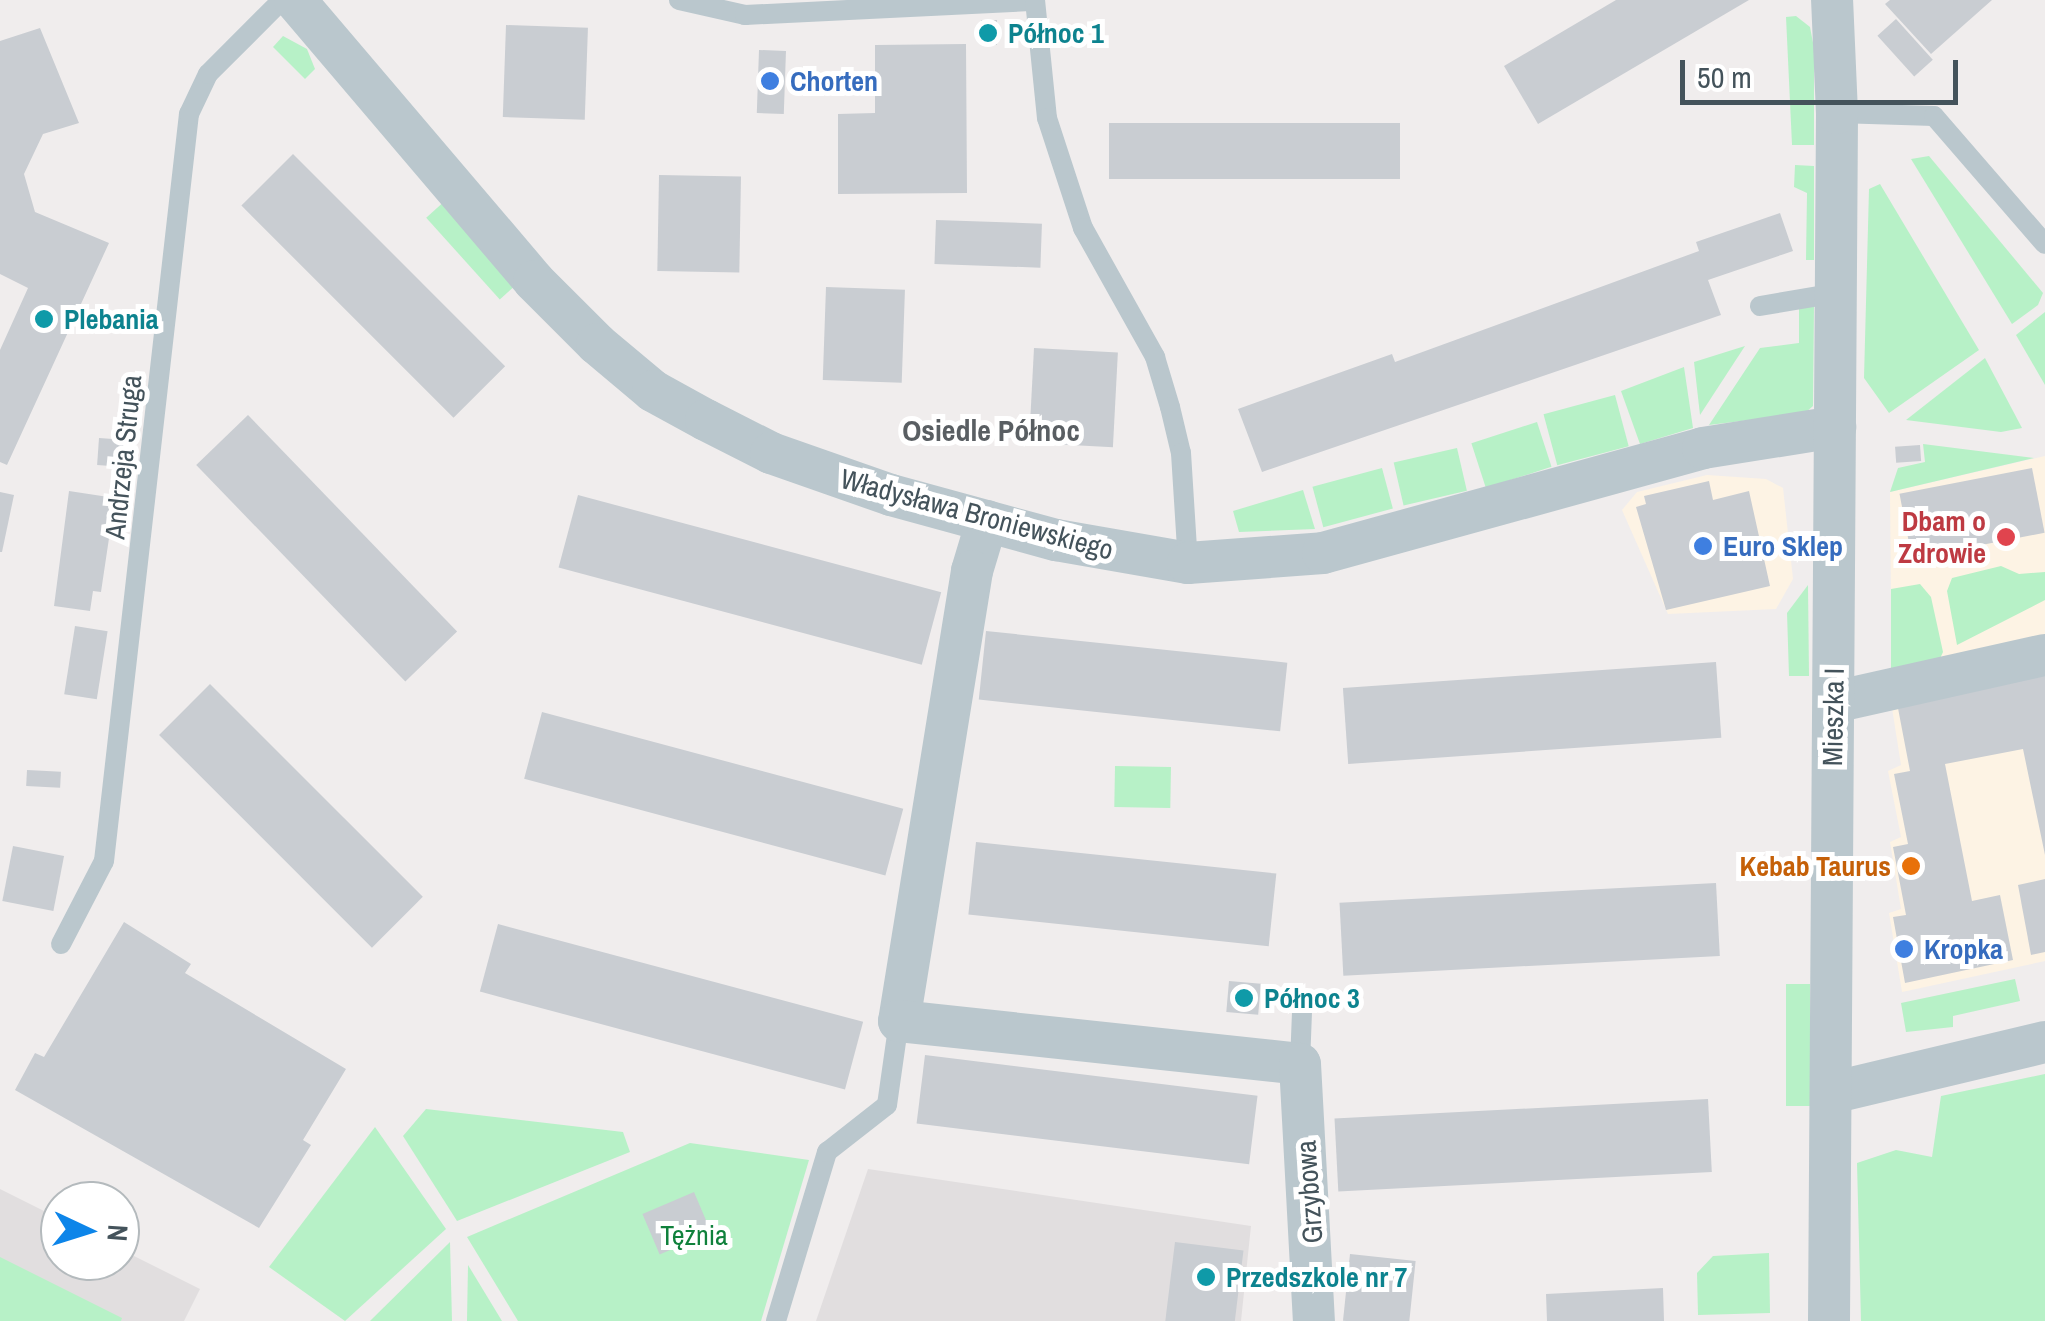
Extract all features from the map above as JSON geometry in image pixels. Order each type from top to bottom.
[{"type":"street","name":"Władysława Broniewskiego","points":[[295,0],[534,281],[653,390],[772,453],[987,521],[1188,563],[1323,553],[1703,448],[1835,427]]},
{"type":"street","name":"Mieszka I","points":[[1829,1321],[1837,113],[1832,0]]},
{"type":"street","points":[[987,521],[972,571],[899,1022],[1300,1064]]},
{"type":"street","points":[[1834,702],[2045,654]]},
{"type":"street","points":[[1831,1094],[2045,1042]]},
{"type":"street","name":"Grzybowa","points":[[1300,1064],[1314,1321]]},
{"type":"lane","name":"Andrzeja Struga","points":[[61,944],[104,860],[189,114],[208,74],[282,0]]},
{"type":"lane","points":[[680,0],[745,15],[1035,0],[1047,118],[1077,210],[1155,357],[1170,407],[1181,453],[1188,563]]},
{"type":"lane","points":[[1837,113],[1934,116],[2045,244]]},
{"type":"lane","points":[[1760,306],[1836,293]]},
{"type":"lane","points":[[1300,1064],[1302,1011]]},
{"type":"lane","points":[[776,1321],[827,1152],[887,1105],[899,1022]]},
{"type":"shaded area","points":[[2045,456],[2045,961],[1902,992],[1889,913],[1901,909],[1890,842],[1901,837],[1888,771],[1901,765],[1892,708],[1890,492]]},
{"type":"shaded area","name":"Euro Sklep","points":[[1707,475],[1766,479],[1783,488],[1793,579],[1776,609],[1668,614],[1622,510],[1637,492]]},
{"type":"shaded area","points":[[868,1169],[1251,1226],[1241,1321],[816,1321]]},
{"type":"shaded area","points":[[0,1189],[40,1209],[40,1281],[140,1281],[140,1259],[200,1289],[184,1321],[0,1321]]},
{"type":"green space","points":[[1796,16],[1810,27],[1814,48],[1814,145],[1792,145],[1786,17]]},
{"type":"green space","points":[[283,36],[307,49],[315,69],[305,79],[273,47]]},
{"type":"green space","points":[[1929,156],[2043,293],[2038,305],[2012,324],[1911,159]]},
{"type":"green space","points":[[1795,165],[1814,166],[1814,260],[1806,260],[1807,193],[1794,187]]},
{"type":"green space","points":[[1880,184],[1979,350],[1889,413],[1864,378],[1869,189]]},
{"type":"green space","points":[[447,199],[521,281],[500,299],[426,218]]},
{"type":"green space","points":[[1799,306],[1814,306],[1813,406],[1805,413],[1709,425],[1760,348],[1799,343]]},
{"type":"green space","points":[[2045,312],[2045,385],[2016,335]]},
{"type":"green space","points":[[1745,346],[1700,415],[1694,362]]},
{"type":"green space","points":[[1985,358],[2022,428],[2001,432],[1906,420]]},
{"type":"green space","points":[[1684,367],[1693,428],[1640,444],[1621,391]]},
{"type":"green space","points":[[1615,395],[1629,446],[1557,465],[1544,414]]},
{"type":"green space","points":[[1537,422],[1552,467],[1486,488],[1471,443]]},
{"type":"green space","points":[[1923,444],[2034,458],[1890,492],[1898,468],[1925,462]]},
{"type":"green space","points":[[1457,448],[1467,491],[1404,505],[1394,463]]},
{"type":"green space","points":[[1382,468],[1393,509],[1323,527],[1312,487]]},
{"type":"green space","points":[[1303,490],[1315,529],[1239,532],[1233,511]]},
{"type":"green space","points":[[2001,566],[2019,574],[2045,572],[2045,600],[1957,645],[1947,591],[1952,578]]},
{"type":"green space","points":[[1920,584],[1931,597],[1943,652],[1933,674],[1891,683],[1891,589]]},
{"type":"green space","points":[[1808,585],[1809,676],[1789,676],[1787,613]]},
{"type":"green space","points":[[1115,766],[1171,767],[1170,808],[1114,807]]},
{"type":"green space","points":[[2015,979],[2020,1001],[1953,1016],[1953,1027],[1906,1032],[1901,1003]]},
{"type":"green space","points":[[1786,984],[1810,984],[1810,1106],[1786,1106]]},
{"type":"green space","points":[[2045,1074],[2045,1321],[1861,1321],[1857,1163],[1896,1150],[1932,1157],[1941,1096]]},
{"type":"green space","points":[[426,1109],[623,1132],[630,1152],[457,1221],[403,1136]]},
{"type":"green space","points":[[375,1127],[446,1229],[345,1321],[269,1267]]},
{"type":"green space","name":"Tężnia","points":[[690,1143],[809,1160],[761,1321],[518,1321],[467,1237]]},
{"type":"green space","points":[[450,1242],[452,1321],[370,1321]]},
{"type":"green space","points":[[1769,1253],[1770,1313],[1698,1315],[1697,1273],[1713,1256]]},
{"type":"green space","points":[[0,1257],[40,1277],[40,1281],[48,1281],[122,1318],[121,1321],[0,1321]]},
{"type":"green space","points":[[468,1265],[502,1321],[467,1321]]},
{"type":"building","points":[[1616,0],[1749,0],[1538,124],[1504,66]]},
{"type":"building","points":[[1890,0],[1992,0],[1931,54],[1885,4]]},
{"type":"building","points":[[1896,19],[1933,60],[1914,77],[1877,36]]},
{"type":"building","name":"Północ 1","points":[[981,20],[997,20],[997,45],[981,45]]},
{"type":"building","points":[[506,25],[588,28],[585,120],[503,117]]},
{"type":"building","points":[[40,28],[79,123],[43,134],[24,174],[35,212],[109,243],[7,465],[0,462],[0,350],[28,288],[0,274],[0,41]]},
{"type":"building","points":[[966,44],[967,193],[838,194],[838,114],[875,113],[875,45]]},
{"type":"building","points":[[759,50],[786,51],[784,114],[757,113]]},
{"type":"building","points":[[1109,123],[1400,123],[1400,179],[1109,179]]},
{"type":"building","points":[[293,154],[505,366],[454,418],[241,206]]},
{"type":"building","points":[[659,175],[741,176],[739,272],[657,271]]},
{"type":"building","points":[[1780,213],[1793,251],[1708,280],[1721,315],[1262,472],[1238,409],[1392,354],[1395,362],[1699,251],[1696,242]]},
{"type":"building","points":[[936,220],[1042,224],[1040,268],[934,264]]},
{"type":"building","points":[[826,287],[905,290],[902,383],[823,380]]},
{"type":"building","points":[[1034,348],[1118,352],[1113,447],[1029,443]]},
{"type":"building","points":[[248,415],[457,632],[405,682],[196,465]]},
{"type":"building","points":[[99,438],[127,440],[125,467],[97,465]]},
{"type":"building","points":[[1920,445],[1921,461],[1896,463],[1895,447]]},
{"type":"building","points":[[2032,468],[2045,533],[1912,559],[1899,494]]},
{"type":"building","name":"Euro Sklep","points":[[1709,481],[1713,500],[1749,491],[1770,586],[1666,610],[1636,507],[1646,504],[1644,496]]},
{"type":"building","points":[[69,491],[115,498],[101,592],[93,591],[90,611],[54,606]]},
{"type":"building","points":[[0,492],[14,495],[2,552],[0,552]]},
{"type":"building","points":[[578,495],[941,592],[922,665],[559,567]]},
{"type":"building","points":[[75,626],[108,631],[97,699],[64,694]]},
{"type":"building","points":[[986,631],[1287,663],[1280,731],[979,700]]},
{"type":"building","points":[[1716,662],[1721,738],[1348,764],[1343,688]]},
{"type":"building","points":[[2045,670],[2045,855],[2023,749],[1945,764],[1972,901],[2000,895],[2013,960],[1905,983],[1893,917],[1906,915],[1893,847],[1908,844],[1894,774],[1910,771],[1897,703]]},
{"type":"building","points":[[210,684],[423,897],[372,948],[159,735]]},
{"type":"building","points":[[542,712],[903,809],[885,875],[524,779]]},
{"type":"building","points":[[27,770],[61,772],[60,788],[26,786]]},
{"type":"building","points":[[976,842],[1276,874],[1269,946],[968,915]]},
{"type":"building","points":[[13,846],[64,856],[53,911],[2,901]]},
{"type":"building","points":[[2045,879],[2045,952],[2031,955],[2018,885]]},
{"type":"building","points":[[1716,883],[1720,956],[1343,976],[1340,903]]},
{"type":"building","points":[[124,922],[191,964],[185,973],[346,1069],[303,1140],[311,1145],[259,1228],[15,1090],[35,1053],[44,1057]]},
{"type":"building","points":[[498,924],[863,1022],[845,1089],[480,992]]},
{"type":"building","name":"Północ 3","points":[[1229,981],[1261,984],[1258,1015],[1226,1012]]},
{"type":"building","points":[[925,1055],[1258,1096],[1249,1164],[917,1123]]},
{"type":"building","points":[[1708,1099],[1712,1172],[1338,1191],[1335,1119]]},
{"type":"building","points":[[694,1192],[711,1233],[660,1254],[642,1214]]},
{"type":"building","name":"Przedszkole nr 7","points":[[1175,1242],[1243,1250],[1235,1321],[1165,1321]]},
{"type":"building","points":[[1350,1254],[1416,1261],[1409,1321],[1343,1321]]},
{"type":"building","points":[[1663,1288],[1664,1321],[1547,1321],[1546,1294]]},
{"type":"place","name":"Północ 1","points":[[988,33]]},
{"type":"place","name":"Chorten","points":[[770,81]]},
{"type":"place","name":"Plebania","points":[[44,319]]},
{"type":"place","name":"Dbam o Zdrowie","points":[[2006,537]]},
{"type":"place","name":"Euro Sklep","points":[[1703,546]]},
{"type":"place","name":"Kebab Taurus","points":[[1911,866]]},
{"type":"place","name":"Kropka","points":[[1904,949]]},
{"type":"place","name":"Północ 3","points":[[1244,998]]},
{"type":"place","name":"Przedszkole nr 7","points":[[1206,1277]]},
{"type":"district","name":"Osiedle Północ","points":[[991,430]]}]
